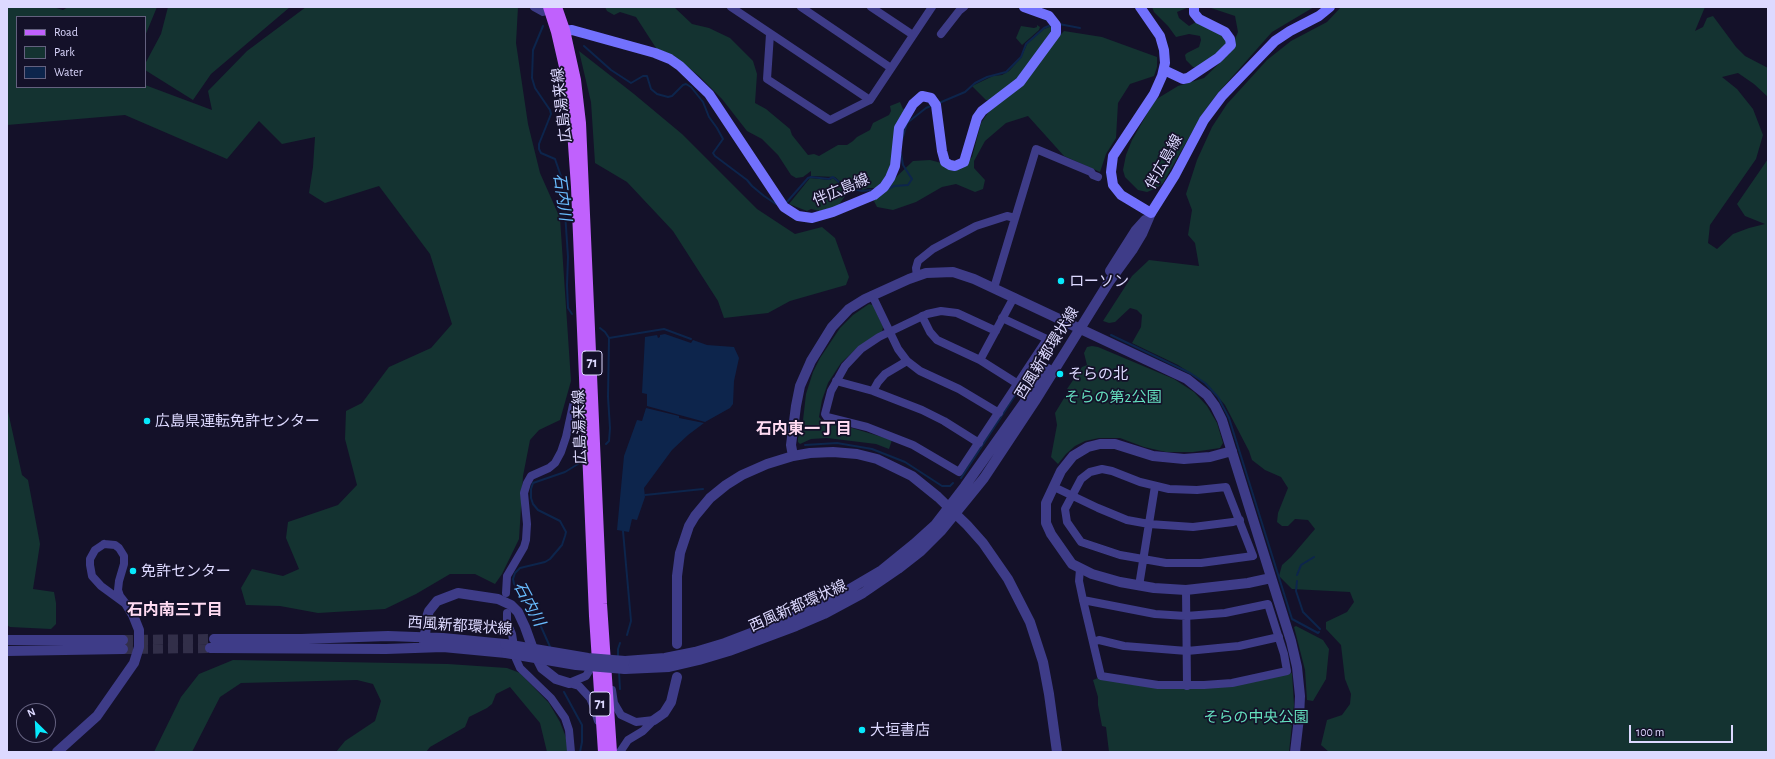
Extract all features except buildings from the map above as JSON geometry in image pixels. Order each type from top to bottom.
[{"type":"main road","name":"伴広島線","points":[[560,31],[572,30],[655,53],[670,59],[680,66],[709,94],[784,207],[790,212],[803,217],[824,216],[879,192],[890,178],[895,166],[898,131],[913,104],[919,98],[925,96],[931,98],[936,104],[944,159],[950,166],[958,165],[964,162],[977,118],[982,111],[1020,82],[1056,33],[1055,24],[1049,16],[1024,7]]},
{"type":"main road","name":"伴広島線","points":[[1140,7],[1153,24],[1162,41],[1165,56],[1164,70],[1154,94],[1114,153],[1111,165],[1112,180],[1117,190],[1125,198],[1151,213],[1175,176],[1204,120],[1222,96],[1275,42],[1290,31],[1319,16],[1330,7]]},
{"type":"main road","points":[[1164,70],[1183,79],[1188,78],[1218,58],[1231,45],[1230,39],[1225,32],[1199,19],[1194,13],[1194,7]]},
{"type":"main road","name":"広島湯来線","points":[[553,8],[560,31],[570,102],[612,752]]},
{"type":"main road","name":"広島湯来線","points":[[589,398],[597,657],[603,752]]},
{"type":"street","points":[[534,7],[543,12],[553,8]]},
{"type":"street","points":[[731,7],[870,100]]},
{"type":"street","points":[[801,7],[891,68]]},
{"type":"street","points":[[871,7],[913,35]]},
{"type":"street","points":[[770,34],[767,79],[830,120],[870,100],[932,7]]},
{"type":"street","points":[[940,34],[958,11],[964,7]]},
{"type":"street","points":[[994,288],[1036,149],[1091,172],[1093,175],[1098,177]]},
{"type":"street","name":"西風新都環状線","points":[[506,648],[443,647],[424,649],[212,644],[388,636],[424,638],[506,648],[601,668],[665,658],[703,650],[762,630],[819,606],[892,562],[952,510],[984,478],[1017,429],[1136,230],[1151,213]]},
{"type":"street","points":[[917,276],[916,268],[918,261],[933,249],[976,226],[1007,216],[1015,218]]},
{"type":"street","points":[[793,456],[792,445],[796,406],[800,386],[807,368],[837,321],[849,309],[872,295],[917,276],[933,272],[953,272],[968,276],[1179,375],[1201,389],[1210,398],[1217,410],[1232,450],[1293,650],[1298,676],[1300,710],[1295,752]]},
{"type":"street","points":[[872,295],[898,349],[907,361],[920,371],[959,389],[999,413]]},
{"type":"street","points":[[980,360],[1014,297]]},
{"type":"street","points":[[996,331],[953,312],[936,312],[922,316],[889,332],[873,340],[861,349],[845,366],[836,381],[826,407],[825,414],[828,417],[867,427],[913,445],[959,472],[1047,339],[1002,318]]},
{"type":"street","points":[[922,316],[930,332],[937,340],[980,360],[1018,384]]},
{"type":"street","points":[[873,392],[878,382],[885,374],[907,361]]},
{"type":"street","points":[[836,381],[873,392],[933,415],[979,443]]},
{"type":"street","points":[[506,593],[507,576],[524,548],[526,540],[527,524],[524,493],[527,483],[531,476],[549,468],[555,463],[561,452],[566,437],[573,405],[576,400],[589,398]]},
{"type":"street","points":[[1232,450],[1203,458],[1174,459],[1153,456],[1115,444],[1094,445],[1077,452],[1068,461],[1046,503],[1046,523],[1064,555],[1072,564],[1080,569],[1112,580],[1139,586],[1186,590],[1248,584],[1271,578]]},
{"type":"street","points":[[677,644],[678,562],[685,536],[695,516],[710,498],[734,480],[767,464],[793,456],[833,452],[857,454],[877,459],[912,476],[932,491],[968,525],[996,560],[1014,589],[1025,611],[1038,647],[1046,678],[1057,752]]},
{"type":"street","points":[[1102,469],[1112,471],[1134,480],[1155,486],[1190,490],[1226,487],[1253,556],[1201,564],[1178,564],[1142,560],[1108,552],[1079,540],[1067,522],[1065,509],[1071,495],[1083,476],[1094,471],[1102,469]]},
{"type":"street","points":[[1139,586],[1155,486]]},
{"type":"street","points":[[1054,487],[1128,520],[1149,524],[1193,527],[1240,520]]},
{"type":"street","name":"西風新都環状線","points":[[625,665],[669,666],[699,660],[796,626],[854,598],[898,569],[932,541],[952,510]]},
{"type":"street","points":[[57,752],[97,716],[134,662],[139,647],[139,630],[133,615],[127,605],[118,590],[124,564],[124,556],[119,548],[114,545],[104,544],[95,550],[90,559],[92,576],[101,586],[127,605]]},
{"type":"street","points":[[1080,569],[1078,576],[1083,600],[1101,676],[1158,685],[1187,686],[1232,683],[1287,671],[1279,637],[1268,604],[1225,613],[1186,616],[1125,610],[1083,600]]},
{"type":"street","points":[[1186,590],[1187,686]]},
{"type":"street","points":[[424,649],[424,638],[429,611],[433,605],[442,598],[458,593],[498,599],[511,605],[520,616],[542,668],[556,679],[579,686],[592,702],[602,737]]},
{"type":"street","points":[[507,613],[507,622],[512,634],[516,659],[520,668],[551,698],[565,718],[569,730],[571,752]]},
{"type":"street","points":[[604,628],[609,656],[613,696],[617,709],[621,715],[631,720],[640,722],[654,720]]},
{"type":"street","points":[[1093,642],[1099,640],[1139,648],[1187,651],[1238,646],[1279,637]]},
{"type":"street","points":[[7,640],[123,645],[7,651]]},
{"type":"street","points":[[569,683],[586,676],[597,657]]},
{"type":"street","points":[[620,752],[628,740],[664,713],[671,702],[677,677]]},
{"type":"green space","points":[[7,7],[53,7],[63,10],[68,7],[157,7],[146,34],[146,16],[16,16],[16,88],[146,88],[146,85],[212,110],[208,91],[247,51],[306,7],[518,7],[516,43],[528,124],[540,173],[560,218],[571,381],[560,420],[539,430],[530,440],[523,476],[519,539],[502,574],[495,584],[475,574],[450,574],[416,594],[385,609],[318,613],[280,606],[246,605],[241,588],[252,569],[283,576],[299,569],[286,538],[288,522],[338,505],[357,485],[345,439],[346,411],[362,403],[389,367],[431,348],[452,324],[430,254],[379,186],[325,203],[309,193],[313,167],[315,137],[282,144],[259,121],[227,159],[125,115],[7,125]]},
{"type":"green space","points":[[168,7],[290,7],[211,74],[193,100],[146,71],[146,62],[161,34]]},
{"type":"green space","points":[[605,7],[674,7],[692,24],[709,28],[730,38],[753,61],[757,74],[755,103],[766,109],[790,129],[792,135],[808,155],[814,154],[819,156],[838,145],[847,145],[857,137],[870,130],[873,123],[889,115],[891,111],[890,106],[900,102],[903,109],[907,108],[893,162],[879,188],[868,188],[863,190],[846,187],[835,177],[811,176],[811,171],[803,177],[796,178],[791,175],[778,155],[762,139],[747,131],[722,99],[699,76],[674,56],[656,48],[636,17],[620,12],[614,15],[607,11]]},
{"type":"green space","points":[[1152,7],[1189,7],[1177,12],[1179,18],[1189,26],[1196,22],[1219,33],[1226,39],[1226,47],[1198,68],[1193,67],[1186,60],[1185,55],[1199,47],[1201,40],[1200,36],[1189,34],[1176,37],[1168,26],[1154,12]]},
{"type":"green space","points":[[1211,7],[1314,7],[1272,32],[1217,94],[1203,113],[1163,183],[1157,188],[1147,192],[1138,190],[1125,177],[1123,170],[1126,155],[1132,140],[1155,100],[1178,86],[1204,78],[1229,54],[1238,32],[1235,16]]},
{"type":"green space","points":[[1341,7],[1705,7],[1695,31],[1703,27],[1707,18],[1713,16],[1736,47],[1745,56],[1768,68],[1768,97],[1754,84],[1738,73],[1722,77],[1737,89],[1753,109],[1763,135],[1756,159],[1710,225],[1708,243],[1717,249],[1733,234],[1765,224],[1745,216],[1737,204],[1768,159],[1768,752],[1329,752],[1321,745],[1327,720],[1342,715],[1350,704],[1351,694],[1345,679],[1341,645],[1326,629],[1326,622],[1347,612],[1354,602],[1350,592],[1292,589],[1279,576],[1282,565],[1291,557],[1315,529],[1308,520],[1295,519],[1288,526],[1282,526],[1277,522],[1278,513],[1288,488],[1281,477],[1265,470],[1252,460],[1249,451],[1225,405],[1207,384],[1178,365],[1132,343],[1141,327],[1142,315],[1137,310],[1130,308],[1115,322],[1109,323],[1103,321],[1132,276],[1149,260],[1199,266],[1195,243],[1188,235],[1192,210],[1186,194],[1197,160],[1212,127],[1227,104],[1267,60],[1291,41],[1327,22]]},
{"type":"green space","points":[[1037,25],[1040,27],[1039,30],[1022,45],[1016,38],[1021,26],[1034,28],[1037,27]]},
{"type":"green space","points":[[1052,26],[1053,28],[1020,78],[990,100],[986,100],[972,86],[993,76],[1002,75],[1009,71],[1021,58],[1027,44],[1044,29]]},
{"type":"green space","points":[[1064,31],[1102,37],[1157,57],[1157,67],[1154,76],[1130,84],[1118,103],[1116,138],[1106,154],[1100,172],[1064,156],[1028,116],[1006,123],[985,141],[974,161],[974,168],[985,180],[983,189],[975,192],[956,184],[942,187],[916,202],[893,210],[877,207],[873,199],[913,161],[930,160],[961,168],[972,157],[981,123],[992,107]]},
{"type":"green space","points":[[579,51],[682,134],[757,209],[795,234],[822,227],[835,238],[849,277],[846,285],[790,301],[768,313],[724,318],[718,301],[673,231],[627,182],[595,163],[591,102]]},
{"type":"green space","points":[[810,178],[830,180],[833,178],[843,187],[853,191],[845,196],[838,206],[820,211],[811,209],[807,211],[789,204]]},
{"type":"green space","points":[[869,304],[873,305],[883,327],[882,332],[856,349],[841,363],[828,383],[822,400],[819,417],[824,423],[852,428],[892,440],[889,449],[876,444],[827,438],[811,439],[800,444],[798,442],[798,438],[802,429],[806,394],[813,372],[820,358],[840,328],[853,315]]},
{"type":"green space","name":"そらの第2公園","points":[[1087,347],[1098,347],[1174,379],[1194,392],[1207,406],[1217,423],[1223,443],[1220,448],[1193,452],[1166,452],[1144,447],[1120,438],[1099,438],[1085,441],[1075,446],[1058,464],[1051,457],[1057,425],[1055,413],[1069,390],[1067,389],[1082,367],[1087,365],[1084,353]]},
{"type":"green space","points":[[7,407],[22,475],[28,480],[40,544],[33,589],[54,592],[56,603],[56,624],[51,629],[10,627],[7,625]]},
{"type":"green space","points":[[1296,626],[1323,640],[1329,649],[1326,679],[1313,701],[1307,700],[1305,670],[1294,627]]},
{"type":"green space","points":[[233,660],[448,664],[507,668],[520,673],[549,703],[560,722],[567,740],[568,752],[547,752],[540,723],[510,687],[496,694],[492,704],[487,708],[469,717],[465,727],[430,747],[426,752],[336,752],[345,741],[375,721],[381,701],[373,684],[357,680],[241,683],[220,697],[192,752],[154,752],[181,697],[199,674]]},
{"type":"green space","name":"そらの中央公園","points":[[1292,673],[1294,705],[1289,752],[1109,752],[1106,727],[1102,726],[1098,697],[1093,680],[1098,678],[1134,685],[1267,679]]},
{"type":"water","points":[[665,334],[691,343],[693,340],[707,345],[734,347],[739,358],[734,381],[733,404],[730,408],[705,422],[647,406],[647,394],[642,393],[645,337],[657,335],[658,338],[660,335]]},
{"type":"water","points":[[646,408],[679,416],[679,418],[704,423],[672,450],[644,488],[645,497],[637,520],[632,519],[629,532],[617,530],[624,456],[637,420],[642,421]]},
{"type":"waterway","points":[[1059,24],[1080,28]]},
{"type":"waterway","points":[[939,103],[965,92],[975,83],[987,77],[1006,72],[1021,57],[1026,44],[1044,28],[1051,25]]},
{"type":"waterway","name":"石内川","points":[[543,26],[533,50],[532,78],[535,88],[550,110],[551,114],[539,144],[539,149],[541,153],[555,159],[563,182],[568,257],[568,308],[572,314]]},
{"type":"waterway","points":[[584,46],[611,70],[631,83],[643,76],[647,76],[651,89],[657,94],[668,97],[672,96],[683,85],[686,84],[691,87],[703,102],[709,117],[723,139],[713,153],[715,156],[776,204]]},
{"type":"waterway","points":[[902,140],[907,123],[926,108],[933,105]]},
{"type":"waterway","points":[[886,190],[894,186],[908,185],[912,179],[903,165],[901,154]]},
{"type":"waterway","points":[[786,203],[808,178],[811,177],[829,179],[833,177],[845,187],[862,191],[871,190]]},
{"type":"waterway","name":"石内川","points":[[600,328],[609,338],[608,397],[610,428],[609,441],[606,444]]},
{"type":"waterway","points":[[609,338],[664,329],[691,339]]},
{"type":"waterway","points":[[1111,335],[1190,373],[1205,383],[1218,397],[1229,418],[1292,619],[1318,633],[1319,632]]},
{"type":"waterway","points":[[961,478],[1052,339]]},
{"type":"waterway","points":[[805,445],[837,443],[872,449],[905,462],[942,486],[950,486],[953,483]]},
{"type":"waterway","name":"石内川","points":[[551,649],[526,593],[517,588],[513,579],[515,573],[520,568],[545,562],[550,559],[562,545],[566,532],[560,521],[538,510],[533,504],[531,498],[533,483],[565,472],[578,464]]},
{"type":"waterway","points":[[645,495],[703,489]]},
{"type":"waterway","points":[[623,531],[631,621],[627,635]]},
{"type":"waterway","points":[[1297,575],[1301,565],[1314,557]]},
{"type":"waterway","points":[[1297,581],[1296,591],[1303,612],[1320,629]]},
{"type":"waterway","points":[[618,658],[620,643]]},
{"type":"waterway","points":[[619,672],[620,689]]},
{"type":"waterway","name":"石内川","points":[[564,692],[582,725],[582,742],[580,752]]},
{"type":"tunnel","points":[[123,640],[214,639]]},
{"type":"tunnel","points":[[123,649],[210,648]]},
{"type":"place","name":"ローソン","points":[[1061,281]]},
{"type":"place","name":"そらの北","points":[[1060,374]]},
{"type":"place","name":"広島県運転免許センター","points":[[147,421]]},
{"type":"place","name":"免許センター","points":[[133,571]]},
{"type":"place","name":"大垣書店","points":[[862,730]]},
{"type":"district","name":"石内東一丁目","points":[[804,429]]},
{"type":"district","name":"石内南三丁目","points":[[175,610]]}]
